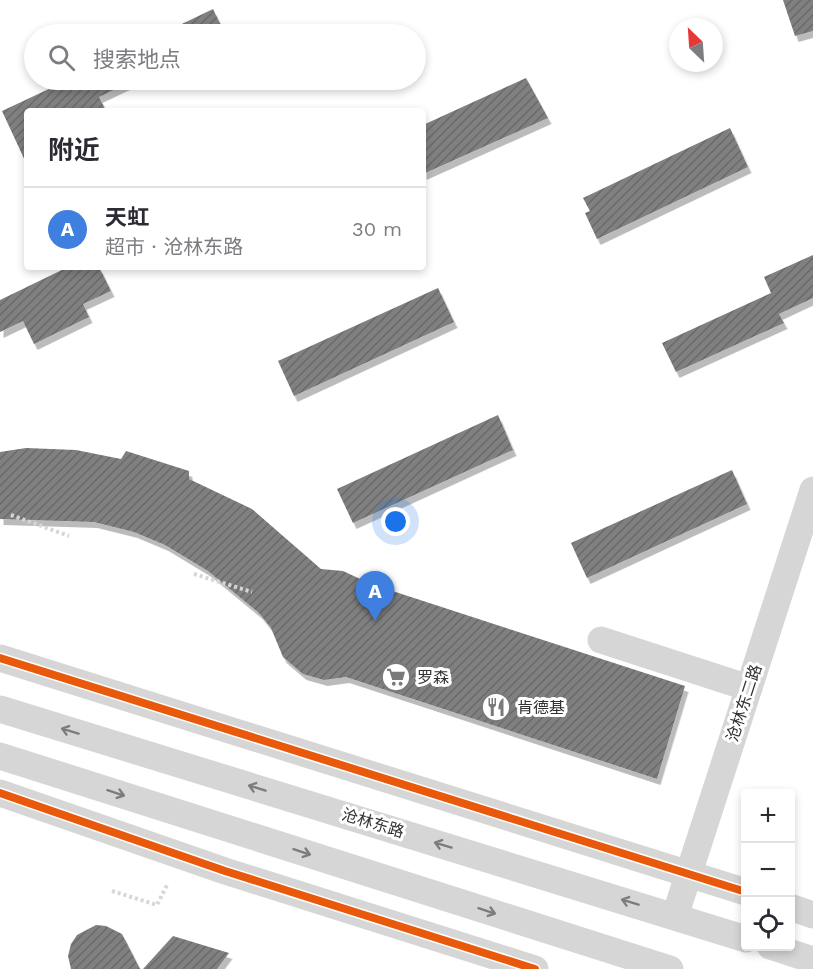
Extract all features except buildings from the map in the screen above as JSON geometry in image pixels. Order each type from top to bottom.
[{"type":"street","name":"沧林东二路","points":[[675,916],[812,494]]},
{"type":"street","points":[[601,640],[749,688]]},
{"type":"street","points":[[0,658],[741,890]]},
{"type":"street","name":"沧林东路","points":[[0,709],[741,937]]},
{"type":"street","points":[[0,756],[662,968]]},
{"type":"street","points":[[0,793],[225,871],[535,969]]},
{"type":"street","points":[[795,909],[813,915]]},
{"type":"street","points":[[785,951],[813,960]]},
{"type":"path","points":[[11,515],[69,536]]},
{"type":"path","points":[[195,574],[252,592]]},
{"type":"path","points":[[112,891],[157,905],[167,885]]},
{"type":"cycle path","points":[[0,658],[741,890]]},
{"type":"cycle path","points":[[0,793],[225,871],[535,969]]},
{"type":"place","name":"天虹","points":[[375,621]]},
{"type":"place","name":"罗森","points":[[396,677]]},
{"type":"place","name":"肯德基","points":[[496,707]]}]
